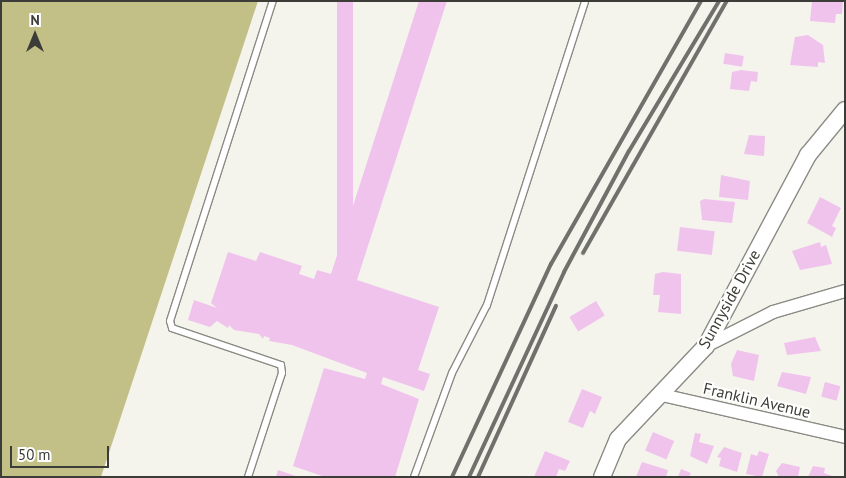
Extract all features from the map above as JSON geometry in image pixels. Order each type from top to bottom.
[{"type":"street","name":"Sunnyside Drive","points":[[602,477],[618,439],[662,395],[706,346],[808,155],[845,110]]},
{"type":"street","points":[[706,346],[773,312],[845,291]]},
{"type":"street","name":"Franklin Avenue","points":[[662,395],[845,437]]},
{"type":"lane","points":[[248,477],[282,373],[281,365],[172,328],[170,321],[273,1]]},
{"type":"lane","points":[[414,477],[452,373],[486,305],[585,1]]},
{"type":"shaded area","points":[[1,1],[258,1],[101,477],[1,477]]},
{"type":"building","points":[[337,1],[353,1],[353,258],[337,258]]},
{"type":"building","points":[[419,1],[447,1],[357,280],[439,307],[418,370],[430,374],[424,391],[383,377],[381,384],[419,399],[395,477],[325,477],[293,466],[324,368],[365,379],[367,373],[292,345],[269,341],[270,338],[264,336],[263,339],[259,334],[234,330],[229,325],[228,328],[217,321],[210,327],[188,320],[194,300],[217,308],[211,303],[228,252],[256,261],[260,252],[302,266],[299,274],[314,279],[317,270],[331,274]]},
{"type":"building","points":[[812,1],[843,1],[842,14],[836,14],[835,23],[810,21]]},
{"type":"building","points":[[808,35],[823,45],[825,63],[818,62],[818,67],[790,65],[795,37]]},
{"type":"building","points":[[725,53],[744,56],[742,67],[723,64]]},
{"type":"building","points":[[741,70],[758,72],[757,82],[751,81],[749,91],[730,89],[732,72]]},
{"type":"building","points":[[749,135],[765,136],[764,156],[744,154]]},
{"type":"building","points":[[721,175],[750,181],[748,200],[719,197]]},
{"type":"building","points":[[820,197],[841,208],[832,226],[836,228],[832,237],[807,223]]},
{"type":"building","points":[[704,199],[735,202],[732,223],[702,220],[700,201]]},
{"type":"building","points":[[680,227],[715,231],[712,255],[677,251]]},
{"type":"building","points":[[820,242],[821,247],[826,245],[832,264],[800,270],[792,251]]},
{"type":"building","points":[[663,272],[681,274],[681,314],[658,312],[660,295],[653,295],[655,274]]},
{"type":"building","points":[[596,301],[605,316],[578,332],[569,317]]},
{"type":"building","points":[[815,337],[821,351],[787,355],[784,343]]},
{"type":"building","points":[[737,350],[759,355],[754,381],[733,376],[731,364]]},
{"type":"building","points":[[782,372],[811,377],[806,394],[777,386]]},
{"type":"building","points":[[825,382],[840,386],[837,401],[821,396]]},
{"type":"building","points":[[582,389],[602,397],[595,414],[590,411],[583,428],[568,422]]},
{"type":"building","points":[[653,432],[674,441],[666,459],[645,450]]},
{"type":"building","points":[[695,433],[701,434],[699,442],[714,446],[707,464],[690,456]]},
{"type":"building","points":[[724,447],[742,453],[737,472],[719,466],[721,458],[717,457]]},
{"type":"building","points":[[545,451],[570,461],[565,471],[559,469],[556,477],[534,477]]},
{"type":"building","points":[[759,451],[769,454],[762,477],[746,474],[751,454],[757,456]]},
{"type":"building","points":[[642,462],[668,470],[666,477],[636,477]]},
{"type":"building","points":[[782,463],[800,467],[798,477],[779,477],[776,471]]},
{"type":"building","points":[[813,466],[825,468],[824,473],[835,477],[808,477]]},
{"type":"building","points":[[681,469],[691,473],[689,477],[678,477]]},
{"type":"building","points":[[278,470],[296,476],[296,477],[276,477]]},
{"type":"railway","points":[[452,477],[551,264],[701,1]]},
{"type":"railway","points":[[469,477],[564,272],[629,151],[719,1]]},
{"type":"railway","points":[[583,253],[727,1]]},
{"type":"railway","points":[[478,477],[556,306]]}]
